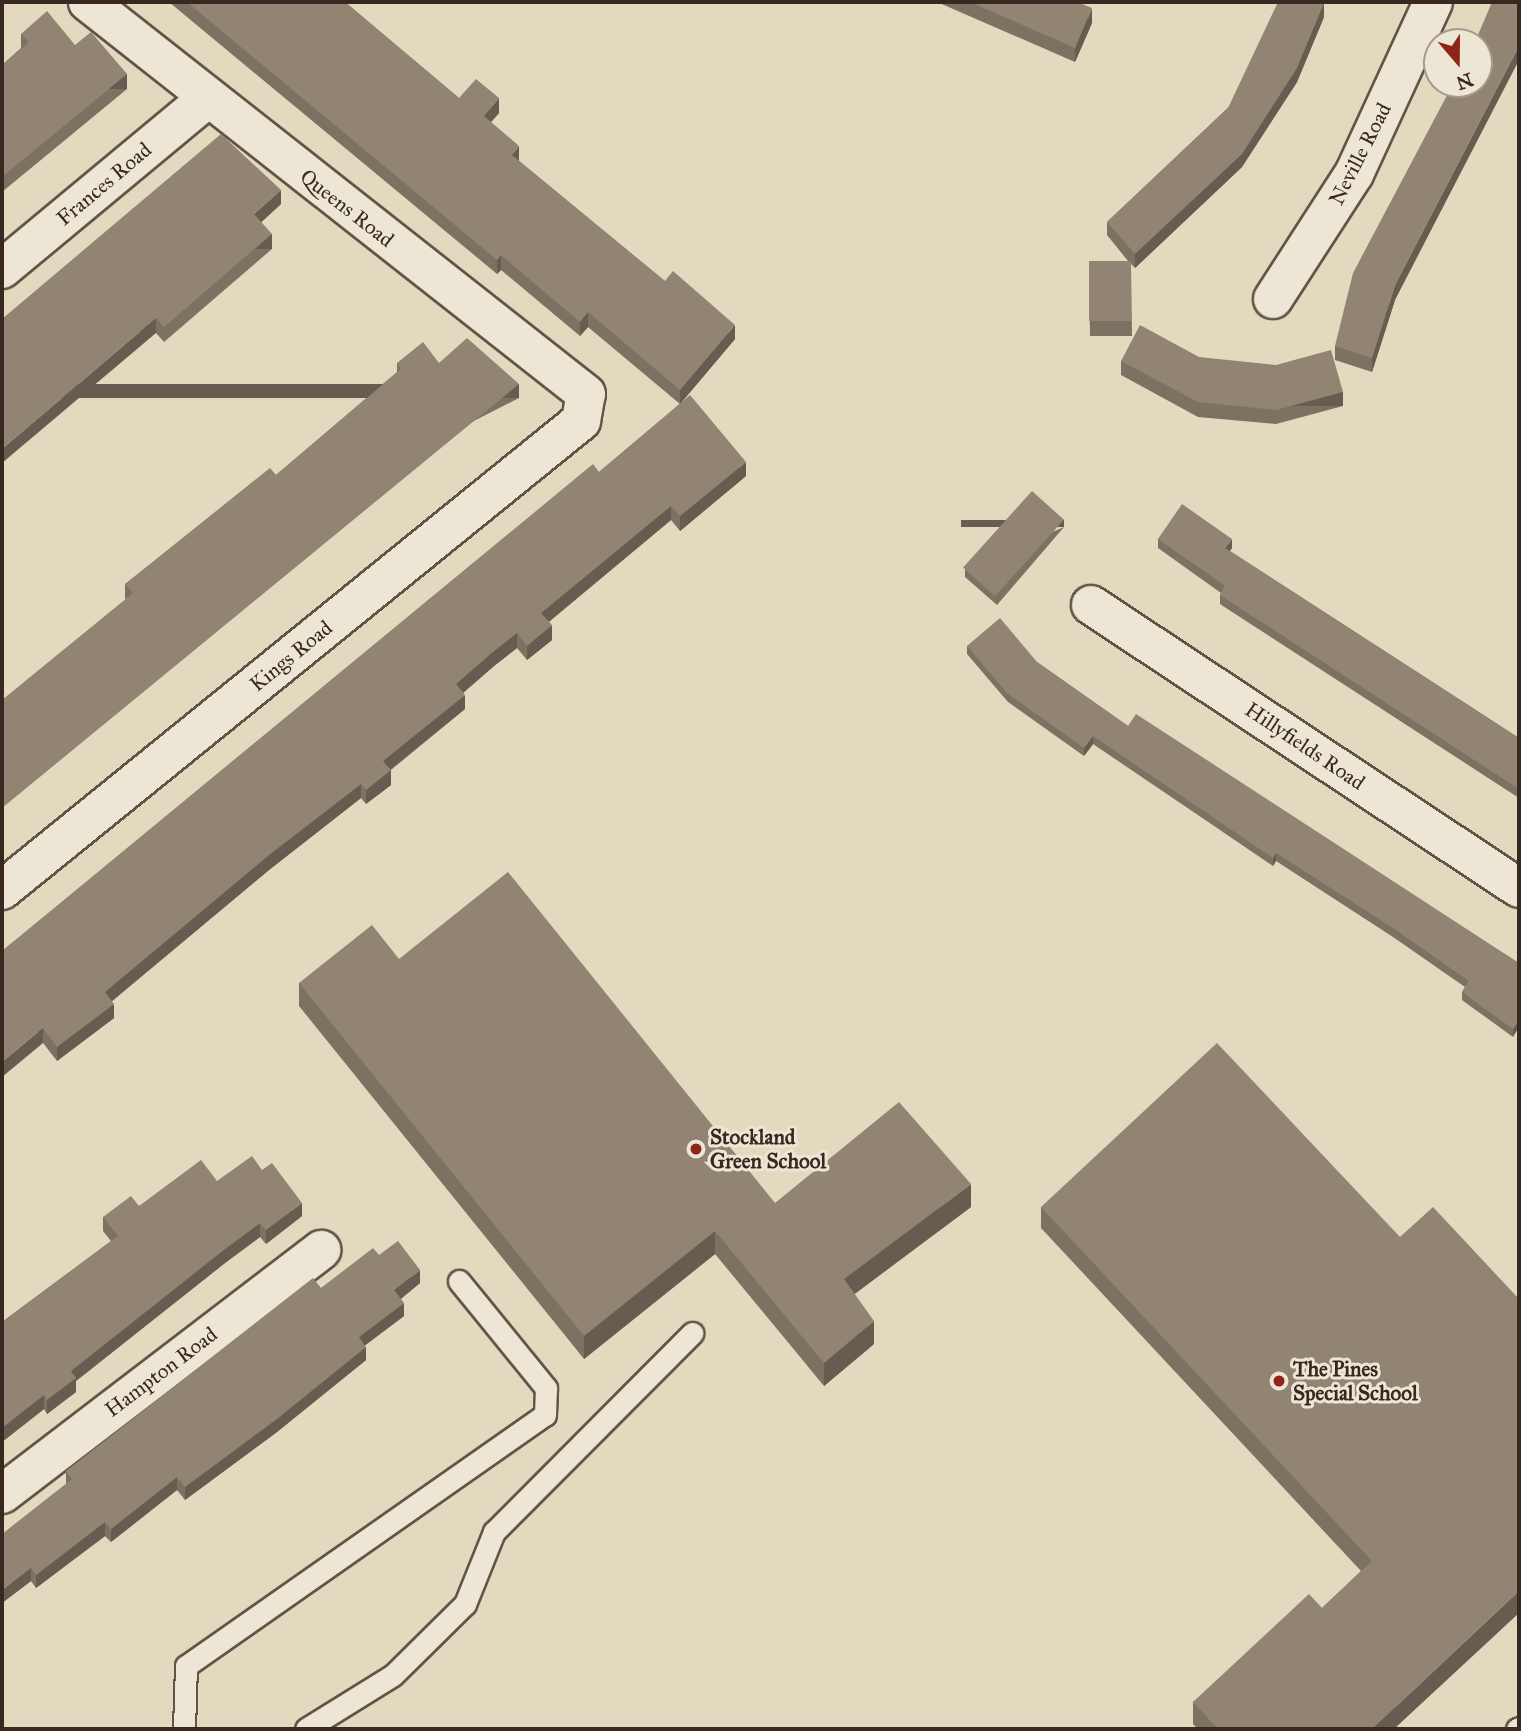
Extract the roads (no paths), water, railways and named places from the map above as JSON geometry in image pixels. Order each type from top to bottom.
[{"type":"street","name":"Queens Road","points":[[88,2],[207,100],[586,394],[581,421]]},
{"type":"street","name":"Neville Road","points":[[1273,299],[1354,174],[1433,2]]},
{"type":"street","name":"Frances Road","points":[[2,269],[207,100]]},
{"type":"street","name":"Kings Road","points":[[2,890],[581,421]]},
{"type":"street","name":"Hillyfields Road","points":[[1091,605],[1519,888]]},
{"type":"street","name":"Hampton Road","points":[[2,1494],[321,1250]]},
{"type":"lane","points":[[184,1729],[186,1666],[545,1415],[546,1388],[459,1281]]},
{"type":"lane","points":[[306,1729],[393,1675],[465,1604],[494,1532],[692,1333]]},
{"type":"place","name":"Stockland Green School","points":[[696,1149]]},
{"type":"place","name":"The Pines Special School","points":[[1279,1381]]}]
